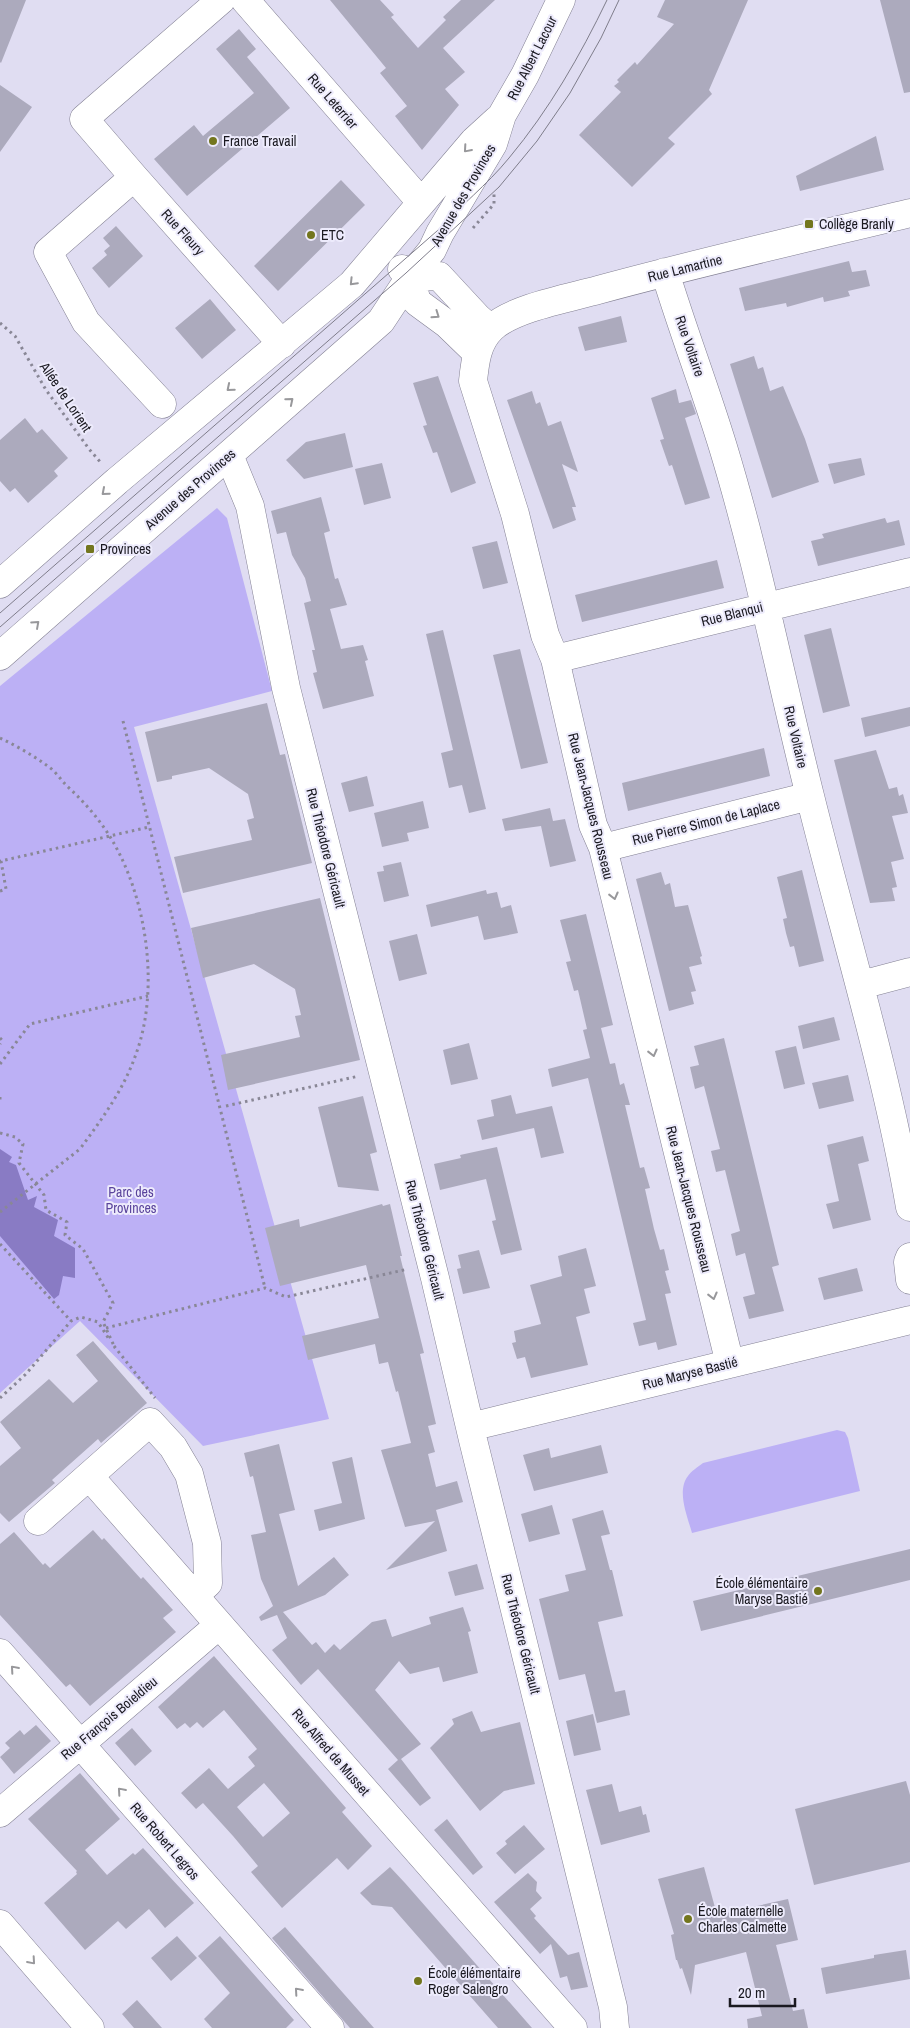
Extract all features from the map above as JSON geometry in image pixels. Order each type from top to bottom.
[{"type":"street","name":"Rue Fleury","points":[[221,0],[84,118],[282,344]]},
{"type":"street","name":"Rue Leterrier","points":[[245,0],[421,202]]},
{"type":"street","name":"Rue Albert Lacour","points":[[502,115],[526,75],[561,0]]},
{"type":"street","name":"Avenue des Provinces","points":[[0,584],[117,482],[352,284],[474,141],[502,115]]},
{"type":"street","name":"Avenue des Provinces","points":[[0,656],[382,321],[410,277],[432,250],[440,233],[493,144],[502,115]]},
{"type":"street","points":[[134,177],[48,252],[86,322],[162,404]]},
{"type":"street","name":"Rue Lamartine","points":[[477,353],[482,340],[491,329],[503,320],[539,306],[665,272],[910,212]]},
{"type":"street","points":[[382,250],[410,277],[417,302],[448,324],[477,353]]},
{"type":"street","name":"Rue Voltaire","points":[[665,272],[724,448],[766,606],[810,796],[861,985],[904,1170],[910,1207]]},
{"type":"street","points":[[410,277],[439,276],[478,318],[491,329]]},
{"type":"street","name":"Rue Jean-Jacques Rousseau","points":[[477,353],[473,381],[515,514],[545,635],[555,659],[593,825],[603,848],[730,1364]]},
{"type":"street","name":"Rue Théodore Géricault","points":[[229,455],[250,506],[286,688],[435,1278],[613,2007],[615,2028]]},
{"type":"street","name":"Rue Blanqui","points":[[555,659],[910,572]]},
{"type":"street","name":"Rue Pierre Simon de Laplace","points":[[603,848],[810,796]]},
{"type":"street","points":[[861,985],[910,972]]},
{"type":"street","points":[[910,1257],[908,1262],[910,1280]]},
{"type":"street","name":"Rue Maryse Bastié","points":[[470,1427],[910,1320]]},
{"type":"street","points":[[38,1521],[89,1476],[155,1412],[189,1474],[207,1543],[208,1583],[194,1596]]},
{"type":"street","name":"Rue Alfred de Musset","points":[[89,1476],[573,2028]]},
{"type":"street","name":"Rue François Boieldieu","points":[[0,1813],[79,1743],[219,1625]]},
{"type":"street","name":"Rue Robert Legros","points":[[0,1653],[330,2028]]},
{"type":"street","points":[[0,1924],[90,2028]]},
{"type":"path","name":"Allée de Lorient","points":[[0,323],[15,336],[46,390],[88,449],[117,482]]},
{"type":"path","points":[[123,721],[265,1288]]},
{"type":"path","points":[[0,738],[50,768],[82,800],[108,835],[125,866],[139,907],[147,951],[148,996],[141,1038],[128,1074],[111,1105],[80,1149],[0,1212]]},
{"type":"path","points":[[0,891],[6,889],[1,861],[149,827]]},
{"type":"path","points":[[0,1064],[30,1024],[148,996]]},
{"type":"path","points":[[0,1038],[2,1040],[0,1044]]},
{"type":"path","points":[[226,1106],[359,1076]]},
{"type":"path","points":[[0,1097],[0,1103]]},
{"type":"path","points":[[0,1133],[15,1137],[23,1144],[19,1163],[44,1195],[46,1210],[67,1222],[64,1235],[83,1248],[113,1303],[103,1322],[115,1348]]},
{"type":"path","points":[[0,1244],[71,1321]]},
{"type":"path","points":[[106,1328],[265,1288],[286,1297],[411,1268]]},
{"type":"path","points":[[0,1398],[26,1374],[71,1321],[81,1317],[98,1322],[155,1412]]},
{"type":"green space","name":"Parc des Provinces","points":[[217,508],[227,518],[272,691],[134,727],[329,1419],[203,1446],[80,1321],[0,1393],[0,686]]},
{"type":"green space","points":[[837,1430],[845,1432],[848,1438],[860,1491],[692,1533],[684,1504],[683,1489],[689,1474],[703,1463]]},
{"type":"shaded area","points":[[0,1149],[12,1157],[9,1162],[16,1165],[28,1200],[37,1196],[34,1207],[58,1220],[54,1236],[75,1248],[75,1278],[63,1276],[59,1295],[54,1299],[0,1236]]},
{"type":"building","points":[[0,0],[26,0],[1,63],[0,62]]},
{"type":"building","points":[[330,0],[380,0],[394,15],[391,17],[418,48],[446,20],[443,17],[461,0],[495,0],[443,48],[465,72],[445,89],[459,105],[422,150],[395,116],[407,106],[380,73],[386,68]]},
{"type":"building","points":[[665,0],[748,0],[709,90],[712,94],[668,138],[675,144],[632,187],[579,135],[621,92],[614,86],[619,82],[617,80],[635,62],[637,65],[674,24],[657,17]]},
{"type":"building","points":[[880,0],[910,0],[910,92],[904,93]]},
{"type":"building","name":"France Travail","points":[[239,29],[256,49],[247,57],[290,108],[187,196],[154,159],[194,125],[203,136],[254,93],[216,49]]},
{"type":"building","points":[[0,85],[32,107],[0,152]]},
{"type":"building","points":[[876,136],[884,170],[800,191],[796,176]]},
{"type":"building","name":"ETC","points":[[341,180],[365,205],[278,291],[254,266]]},
{"type":"building","points":[[116,226],[143,256],[109,288],[92,268],[107,255],[104,251],[110,246],[103,238]]},
{"type":"building","points":[[849,261],[852,272],[866,270],[870,286],[848,291],[850,296],[824,302],[823,297],[787,307],[786,303],[745,311],[739,288]]},
{"type":"building","points":[[210,299],[236,330],[202,359],[175,328]]},
{"type":"building","points":[[621,316],[627,342],[585,351],[578,327]]},
{"type":"building","points":[[754,356],[758,369],[763,367],[770,391],[783,386],[805,439],[819,482],[772,498],[730,364]]},
{"type":"building","points":[[438,376],[476,483],[451,493],[437,452],[433,453],[423,426],[427,425],[413,383]]},
{"type":"building","points":[[676,389],[679,403],[691,400],[696,414],[685,418],[710,498],[685,505],[672,465],[669,466],[660,440],[664,439],[651,398]]},
{"type":"building","points":[[532,391],[536,404],[540,402],[548,426],[561,421],[578,472],[562,464],[576,507],[572,507],[576,520],[553,529],[507,400]]},
{"type":"building","points":[[25,418],[37,433],[42,429],[68,458],[54,471],[58,476],[28,503],[15,488],[10,492],[0,481],[0,440]]},
{"type":"building","points":[[345,433],[353,467],[304,479],[286,460],[306,442]]},
{"type":"building","points":[[861,458],[865,475],[834,484],[828,464]]},
{"type":"building","points":[[382,463],[391,498],[364,505],[355,469]]},
{"type":"building","points":[[321,497],[330,531],[324,533],[335,579],[338,578],[347,605],[330,609],[341,649],[363,645],[368,660],[365,661],[374,696],[323,709],[313,673],[317,672],[312,650],[315,650],[304,603],[311,601],[305,578],[292,555],[286,532],[277,534],[271,511]]},
{"type":"building","points":[[885,518],[887,523],[899,520],[905,545],[818,566],[811,541],[824,538],[822,534]]},
{"type":"building","points":[[497,541],[508,583],[483,589],[472,547]]},
{"type":"building","points":[[717,560],[724,588],[582,622],[575,595]]},
{"type":"building","points":[[831,628],[850,706],[823,713],[804,635]]},
{"type":"building","points":[[443,630],[486,809],[469,813],[462,785],[449,788],[441,753],[453,750],[426,634]]},
{"type":"building","points":[[520,649],[548,763],[521,769],[493,655]]},
{"type":"building","points":[[267,703],[280,755],[285,754],[312,863],[183,893],[174,857],[252,840],[247,820],[254,818],[248,794],[209,768],[172,776],[172,779],[157,782],[145,732]]},
{"type":"building","points":[[910,707],[910,726],[865,737],[861,718]]},
{"type":"building","points":[[764,748],[770,776],[628,811],[622,783]]},
{"type":"building","points":[[876,750],[889,789],[897,787],[899,796],[903,794],[908,813],[892,816],[904,859],[891,862],[897,887],[892,888],[895,901],[870,903],[834,760]]},
{"type":"building","points":[[367,776],[374,806],[349,812],[341,783]]},
{"type":"building","points":[[423,801],[429,828],[407,833],[409,841],[382,847],[374,813]]},
{"type":"building","points":[[550,808],[553,821],[565,819],[576,861],[550,867],[541,826],[505,831],[502,819]]},
{"type":"building","points":[[401,862],[409,896],[384,902],[377,872],[384,871],[383,866]]},
{"type":"building","points":[[802,870],[824,961],[799,967],[794,946],[790,947],[786,933],[783,919],[787,918],[777,877]]},
{"type":"building","points":[[661,872],[665,885],[670,883],[675,907],[688,905],[702,956],[700,957],[702,964],[689,967],[696,991],[691,992],[694,1004],[669,1011],[636,879]]},
{"type":"building","points":[[486,890],[487,894],[497,892],[501,908],[511,905],[518,933],[484,940],[478,916],[431,927],[426,905]]},
{"type":"building","points":[[320,898],[360,1060],[228,1090],[221,1055],[300,1037],[295,1016],[301,1015],[295,989],[254,964],[203,978],[191,928]]},
{"type":"building","points":[[586,914],[613,1025],[601,1028],[610,1064],[615,1063],[620,1085],[624,1083],[630,1105],[625,1105],[640,1168],[644,1167],[650,1188],[645,1189],[654,1229],[660,1250],[664,1249],[669,1270],[665,1271],[671,1293],[665,1294],[677,1345],[658,1350],[656,1342],[639,1346],[633,1323],[646,1320],[588,1078],[552,1087],[548,1069],[590,1058],[583,1030],[587,1029],[578,990],[574,991],[566,962],[571,961],[560,920]]},
{"type":"building","points":[[417,934],[427,974],[399,981],[389,941]]},
{"type":"building","points":[[834,1017],[840,1040],[803,1049],[798,1026]]},
{"type":"building","points":[[724,1038],[779,1265],[772,1267],[784,1311],[749,1319],[743,1297],[755,1294],[745,1253],[736,1256],[731,1234],[740,1231],[725,1170],[716,1172],[711,1151],[720,1149],[704,1086],[695,1089],[690,1067],[699,1065],[694,1046]]},
{"type":"building","points":[[469,1043],[478,1079],[451,1085],[443,1050]]},
{"type":"building","points":[[796,1046],[805,1084],[784,1089],[775,1051]]},
{"type":"building","points":[[848,1075],[854,1101],[819,1109],[812,1083]]},
{"type":"building","points":[[511,1095],[516,1114],[552,1106],[564,1153],[541,1158],[534,1128],[482,1140],[477,1120],[494,1116],[491,1100]]},
{"type":"building","points":[[363,1096],[377,1152],[370,1154],[379,1191],[338,1187],[318,1107]]},
{"type":"building","points":[[863,1136],[869,1161],[858,1164],[871,1220],[833,1229],[826,1204],[839,1201],[827,1145]]},
{"type":"building","points":[[497,1147],[522,1250],[501,1255],[492,1221],[496,1220],[486,1179],[440,1190],[434,1164],[461,1158],[460,1155]]},
{"type":"building","points":[[382,1204],[383,1206],[390,1204],[402,1256],[400,1256],[424,1353],[420,1354],[436,1424],[428,1426],[435,1452],[428,1454],[436,1487],[457,1481],[463,1502],[436,1510],[447,1551],[386,1570],[435,1521],[405,1527],[381,1450],[411,1443],[398,1391],[396,1392],[388,1362],[379,1364],[375,1344],[308,1360],[302,1336],[379,1318],[366,1265],[280,1286],[265,1228],[299,1219],[300,1227]]},
{"type":"building","points":[[586,1248],[596,1286],[584,1289],[590,1313],[576,1317],[588,1365],[531,1378],[525,1357],[517,1359],[512,1343],[516,1342],[514,1331],[541,1324],[530,1285],[562,1276],[558,1256]]},
{"type":"building","points":[[479,1250],[490,1288],[463,1294],[457,1269],[461,1268],[458,1255]]},
{"type":"building","points":[[857,1268],[863,1291],[824,1300],[818,1278]]},
{"type":"building","points":[[93,1341],[147,1403],[101,1443],[98,1439],[52,1480],[55,1483],[9,1522],[0,1513],[0,1466],[21,1448],[0,1422],[49,1379],[73,1403],[98,1381],[76,1355]]},
{"type":"building","points":[[279,1444],[295,1510],[279,1514],[298,1586],[334,1557],[349,1575],[325,1595],[283,1612],[312,1645],[316,1642],[325,1653],[334,1644],[340,1650],[372,1622],[386,1619],[392,1637],[431,1624],[429,1617],[463,1607],[471,1631],[468,1632],[478,1673],[443,1682],[439,1667],[410,1674],[399,1661],[375,1690],[421,1744],[401,1759],[431,1798],[420,1806],[388,1769],[398,1760],[318,1669],[301,1685],[272,1650],[287,1638],[277,1615],[261,1621],[259,1617],[273,1606],[261,1579],[251,1535],[266,1532],[253,1476],[250,1477],[244,1453]]},
{"type":"building","points":[[601,1445],[608,1473],[534,1491],[523,1455],[549,1448],[551,1458]]},
{"type":"building","points":[[352,1457],[365,1519],[319,1531],[314,1510],[342,1503],[332,1462]]},
{"type":"building","points":[[552,1505],[560,1534],[529,1542],[521,1514]]},
{"type":"building","points":[[603,1510],[610,1534],[601,1536],[610,1570],[612,1570],[623,1616],[598,1622],[615,1692],[625,1690],[630,1715],[597,1723],[585,1674],[559,1680],[539,1599],[569,1591],[565,1575],[586,1570],[572,1519]]},
{"type":"building","points":[[93,1530],[102,1540],[104,1538],[141,1579],[143,1577],[173,1610],[163,1618],[176,1632],[90,1706],[70,1684],[66,1687],[0,1615],[0,1544],[14,1532],[43,1565],[45,1563],[50,1568]]},
{"type":"building","points":[[910,1549],[910,1580],[701,1631],[693,1601]]},
{"type":"building","points":[[477,1564],[484,1589],[455,1596],[448,1572]]},
{"type":"building","points":[[214,1656],[346,1808],[342,1812],[372,1846],[348,1870],[337,1858],[282,1908],[251,1872],[258,1866],[233,1836],[203,1803],[196,1809],[181,1793],[209,1768],[228,1789],[255,1766],[248,1757],[257,1749],[224,1710],[203,1728],[197,1722],[190,1728],[185,1723],[177,1729],[158,1707]],"holes":[[[264,1783],[290,1813],[263,1837],[237,1807]]]},
{"type":"building","points":[[472,1711],[481,1732],[520,1722],[535,1784],[504,1791],[480,1811],[430,1748],[454,1724],[452,1719]]},
{"type":"building","points":[[593,1714],[601,1750],[574,1756],[566,1721]]},
{"type":"building","points":[[36,1725],[51,1741],[14,1774],[0,1757],[10,1748],[5,1743],[20,1730],[24,1735]]},
{"type":"building","points":[[132,1728],[152,1751],[135,1766],[115,1743]]},
{"type":"building","points":[[80,1773],[120,1819],[85,1850],[107,1875],[133,1853],[135,1855],[143,1848],[194,1903],[165,1928],[149,1909],[126,1929],[118,1921],[85,1950],[44,1903],[77,1874],[77,1871],[28,1819]]},
{"type":"building","points":[[906,1781],[910,1795],[910,1862],[814,1885],[795,1809]]},
{"type":"building","points":[[612,1784],[619,1812],[641,1806],[643,1815],[646,1814],[650,1832],[601,1845],[586,1790]]},
{"type":"building","points":[[447,1819],[483,1867],[473,1875],[434,1830]]},
{"type":"building","points":[[524,1825],[545,1849],[515,1874],[496,1853],[507,1844],[505,1841]]},
{"type":"building","points":[[390,1867],[532,2028],[498,2028],[392,1907],[372,1905],[360,1893]]},
{"type":"building","points":[[704,1867],[717,1915],[788,1899],[798,1940],[776,1945],[793,2011],[804,2009],[808,2028],[748,2028],[747,2019],[762,2016],[746,1952],[695,1965],[691,1995],[682,1968],[680,1969],[676,1960],[671,1935],[674,1934],[658,1879]]},
{"type":"building","points":[[528,1873],[537,1882],[536,1891],[542,1898],[530,1909],[536,1916],[534,1918],[568,1955],[579,1952],[588,1987],[571,1990],[567,1976],[560,1978],[551,1944],[540,1954],[494,1902]]},
{"type":"building","points":[[285,1927],[374,2028],[350,2028],[272,1938]]},
{"type":"building","points":[[177,1936],[197,1958],[171,1981],[151,1958]]},
{"type":"building","points":[[220,1936],[294,2020],[286,2028],[212,2028],[204,2019],[230,1993],[198,1956]]},
{"type":"building","points":[[906,1950],[910,1979],[826,1994],[821,1968],[874,1958],[874,1955]]},
{"type":"building","points":[[137,2000],[162,2028],[134,2028],[122,2014]]},
{"type":"tram line","points":[[0,613],[437,231],[492,177],[524,140],[550,102],[575,62],[607,0]]},
{"type":"tram line","points":[[0,627],[406,273],[499,187],[537,141],[570,93],[601,38],[619,0]]},
{"type":"place","name":"France Travail","points":[[213,141]]},
{"type":"place","name":"Collège Branly","points":[[809,224]]},
{"type":"place","name":"ETC","points":[[311,235]]},
{"type":"place","name":"Provinces","points":[[90,549]]},
{"type":"place","name":"École élémentaire Maryse Bastié","points":[[818,1591]]},
{"type":"place","name":"École maternelle Charles Calmette","points":[[688,1919]]},
{"type":"place","name":"École élémentaire Roger Salengro","points":[[418,1981]]}]
